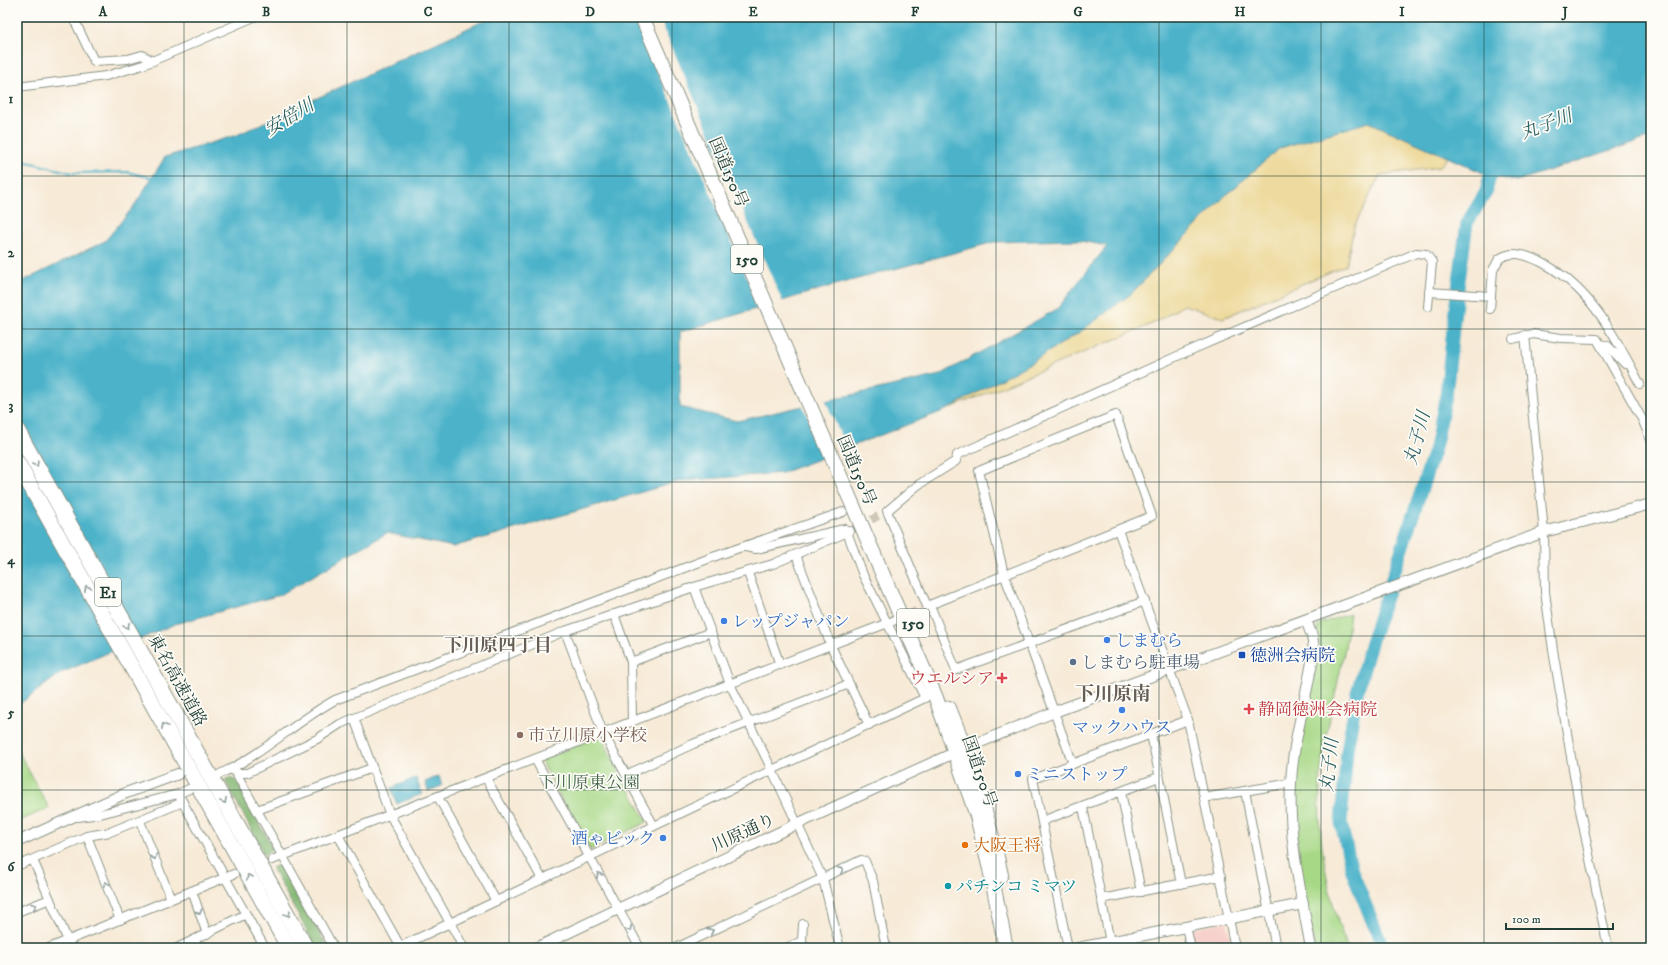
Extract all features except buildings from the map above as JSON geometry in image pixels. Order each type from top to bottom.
[{"type":"highway","name":"国道150号","points":[[642,17],[852,504],[961,750],[992,832],[1015,948]]},
{"type":"highway","name":"国道150号","points":[[652,17],[852,504]]},
{"type":"highway","name":"東名高速道路","points":[[17,430],[306,948]]},
{"type":"highway","name":"東名高速道路","points":[[17,462],[289,948]]},
{"type":"highway","name":"国道150号","points":[[961,750],[990,869],[1006,948]]},
{"type":"street","points":[[73,17],[94,60],[128,59],[142,55],[153,61]]},
{"type":"street","points":[[17,87],[106,76],[153,61],[254,17]]},
{"type":"street","points":[[1145,602],[956,670],[884,513],[918,485],[956,461],[957,455],[1416,253],[1426,254],[1432,262],[1434,292],[1428,307]]},
{"type":"street","points":[[1490,309],[1487,295],[1495,262],[1503,256],[1515,254],[1522,255],[1548,266],[1568,279],[1595,307],[1639,382],[1608,346],[1600,344]]},
{"type":"street","points":[[1434,292],[1487,295]]},
{"type":"street","points":[[1513,339],[1525,335],[1597,339],[1642,419],[1651,440]]},
{"type":"street","points":[[1525,335],[1544,532],[1546,592],[1553,650],[1580,810],[1608,948]]},
{"type":"street","points":[[926,606],[1004,574],[1152,516],[1116,416],[979,471],[1004,574],[1073,764]]},
{"type":"street","points":[[234,771],[313,712],[335,700],[744,547],[852,504]]},
{"type":"street","name":"川原通り","points":[[536,948],[797,824],[961,750],[1054,712],[1544,532],[1651,504]]},
{"type":"street","points":[[744,547],[756,549],[844,529],[849,531]]},
{"type":"street","points":[[1118,530],[1171,670],[1188,720],[1235,948]]},
{"type":"street","points":[[220,774],[234,771],[247,773],[317,739],[340,724],[565,631],[694,587],[748,573],[796,555],[849,531]]},
{"type":"street","points":[[338,835],[398,947],[925,698],[891,622],[863,575],[849,531]]},
{"type":"street","points":[[796,555],[831,646],[869,725]]},
{"type":"street","points":[[748,573],[780,665]]},
{"type":"street","points":[[694,587],[730,684],[823,879],[840,948]]},
{"type":"street","points":[[614,614],[631,662],[632,722]]},
{"type":"street","points":[[1306,620],[1314,649],[1298,729],[1291,782],[1290,818],[1294,856],[1311,948]]},
{"type":"street","points":[[272,860],[891,622]]},
{"type":"street","points":[[565,631],[602,733],[654,826]]},
{"type":"street","points":[[631,662],[711,632]]},
{"type":"street","points":[[626,775],[693,744],[849,684]]},
{"type":"street","points":[[354,718],[390,815],[464,948]]},
{"type":"street","points":[[1068,948],[1033,779],[1188,720]]},
{"type":"street","points":[[1151,734],[1181,884]]},
{"type":"street","points":[[535,759],[640,948]]},
{"type":"street","points":[[257,810],[372,768]]},
{"type":"street","points":[[234,771],[334,948]]},
{"type":"street","points":[[17,842],[76,817],[126,793],[178,774]]},
{"type":"street","points":[[486,778],[542,879]]},
{"type":"street","points":[[1042,821],[1159,778]]},
{"type":"street","points":[[1204,798],[1291,782]]},
{"type":"street","points":[[76,817],[100,814],[178,794],[189,789]]},
{"type":"street","points":[[1246,791],[1276,948]]},
{"type":"street","points":[[1121,792],[1141,892]]},
{"type":"street","points":[[178,794],[265,948]]},
{"type":"street","points":[[438,797],[496,901]]},
{"type":"street","points":[[17,866],[87,836],[110,832],[140,821],[183,802]]},
{"type":"street","points":[[1083,807],[1110,942]]},
{"type":"street","points":[[140,821],[171,899]]},
{"type":"street","points":[[87,836],[120,920]]},
{"type":"street","points":[[33,860],[69,945]]},
{"type":"street","points":[[676,948],[862,860],[865,861],[872,881],[886,948]]},
{"type":"street","points":[[49,948],[69,945],[120,920],[234,874]]},
{"type":"street","points":[[1101,899],[1221,876]]},
{"type":"street","points":[[192,891],[207,934]]},
{"type":"street","points":[[17,912],[50,899]]},
{"type":"street","points":[[1078,948],[1303,904]]},
{"type":"street","points":[[177,948],[246,914]]},
{"type":"street","points":[[786,948],[803,944],[803,924]]},
{"type":"street","points":[[1186,927],[1191,948]]},
{"type":"street","points":[[194,940],[199,948]]},
{"type":"shaded area","points":[[1227,921],[1232,948],[1194,948],[1190,929]]},
{"type":"green space","points":[[1350,614],[1345,648],[1324,748],[1320,798],[1320,824],[1326,874],[1347,947],[1315,948],[1305,901],[1294,815],[1296,769],[1305,717],[1320,648],[1317,628],[1321,623]]},
{"type":"green space","name":"下川原東公園","points":[[598,737],[602,739],[647,822],[590,850],[540,760]]},
{"type":"green space","points":[[17,749],[49,808],[17,822]]},
{"type":"green space","points":[[228,778],[236,780],[271,845],[271,850],[265,856],[225,780]]},
{"type":"green space","points":[[278,865],[283,867],[328,948],[316,948],[272,868]]},
{"type":"sand","points":[[1369,122],[1448,157],[1439,167],[1380,175],[1354,227],[1346,265],[1223,318],[1184,305],[1154,323],[946,410],[1032,362],[1080,332],[1131,294],[1225,196],[1280,148]]},
{"type":"water","name":"安倍川","points":[[492,17],[1651,17],[1651,137],[1517,181],[1490,176],[1369,122],[1280,148],[1225,196],[1131,294],[1080,332],[1032,362],[946,410],[782,473],[680,481],[453,547],[387,533],[280,595],[175,624],[61,673],[17,706],[17,281],[23,281],[105,241],[134,206],[165,157],[237,135]],"holes":[[[1076,240],[1107,246],[1057,309],[940,375],[737,421],[680,407],[680,332],[828,287],[994,242]]]},
{"type":"water","points":[[439,776],[442,786],[428,791],[425,782]]},
{"type":"water","points":[[416,778],[422,794],[397,804],[391,788]]},
{"type":"pier","points":[[634,17],[659,17],[783,303],[761,309]]},
{"type":"pier","points":[[825,399],[847,450],[826,458],[802,404]]},
{"type":"waterway","points":[[17,164],[28,162],[72,173],[127,172],[153,178]]},
{"type":"waterway","name":"丸子川","points":[[1383,948],[1352,871],[1341,823],[1347,751],[1357,693],[1371,643],[1435,448],[1446,396],[1455,310],[1467,223],[1486,192],[1490,176],[1503,164]]},
{"type":"tunnel","points":[[850,531],[880,515]]},
{"type":"tunnel","points":[[898,619],[921,609]]},
{"type":"place","name":"レップジャパン","points":[[724,621]]},
{"type":"place","name":"しまむら","points":[[1107,640]]},
{"type":"place","name":"徳洲会病院","points":[[1242,655]]},
{"type":"place","name":"しまむら駐車場","points":[[1073,662]]},
{"type":"place","name":"ウエルシア","points":[[1002,678]]},
{"type":"place","name":"静岡徳洲会病院","points":[[1249,709]]},
{"type":"place","name":"マックハウス","points":[[1122,710]]},
{"type":"place","name":"市立川原小学校","points":[[520,735]]},
{"type":"place","name":"ミニストップ","points":[[1018,774]]},
{"type":"place","name":"酒ゃビック","points":[[663,838]]},
{"type":"place","name":"大阪王将","points":[[965,845]]},
{"type":"place","name":"パチンコ ミマツ","points":[[948,886]]},
{"type":"district","name":"下川原四丁目","points":[[498,645]]},
{"type":"district","name":"下川原南","points":[[1113,693]]}]
